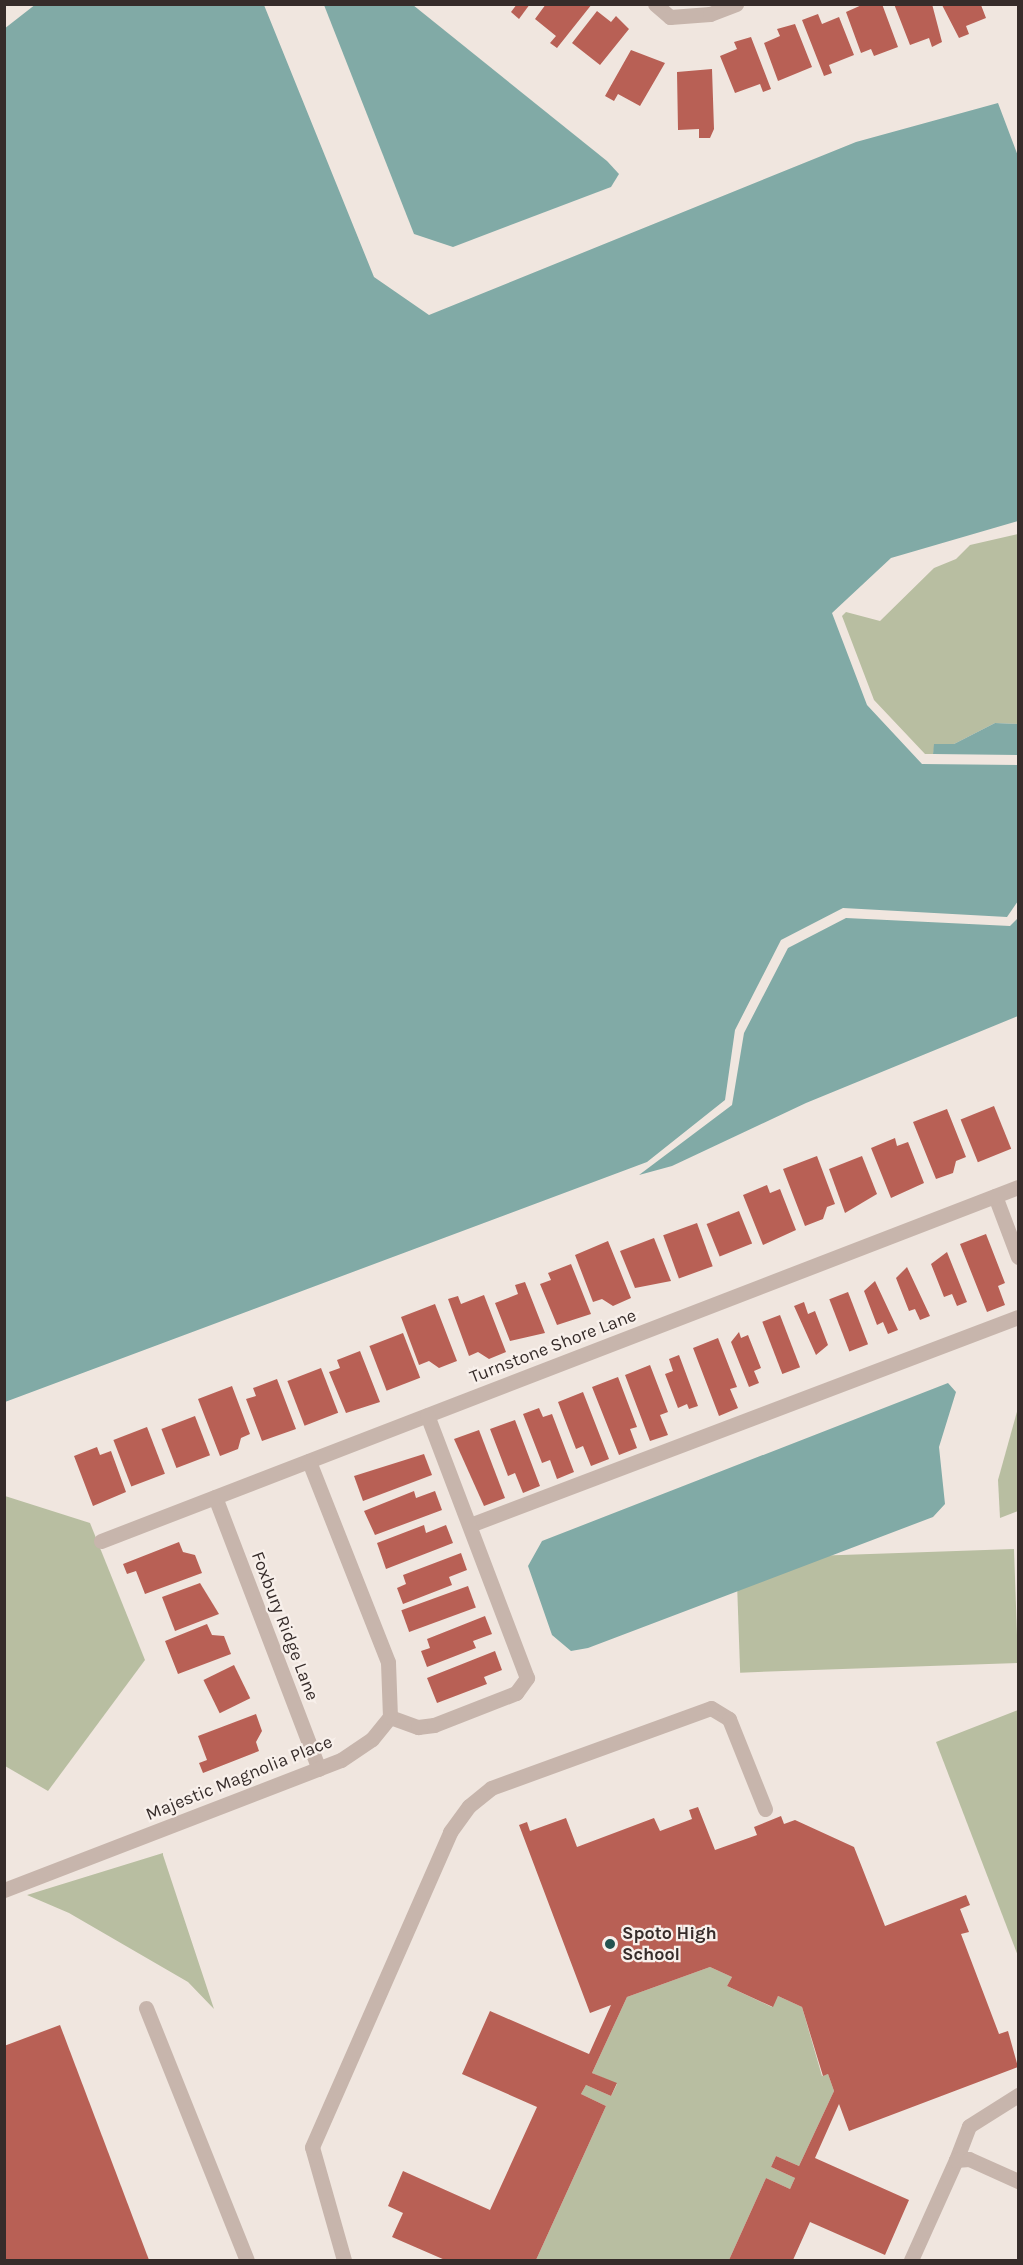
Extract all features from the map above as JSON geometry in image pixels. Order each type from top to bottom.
[{"type":"street","points":[[655,4],[670,17],[710,14],[736,4]]},
{"type":"street","name":"Turnstone Shore Lane","points":[[101,1541],[1018,1187]]},
{"type":"street","points":[[995,1196],[1018,1257]]},
{"type":"street","points":[[470,1525],[1018,1317]]},
{"type":"street","points":[[309,1461],[388,1662],[390,1717],[434,1725],[516,1693],[525,1683],[525,1668],[427,1415]]},
{"type":"street","name":"Foxbury Ridge Lane","points":[[215,1497],[319,1769]]},
{"type":"street","points":[[344,2260],[312,2147],[450,1832],[470,1806],[490,1788],[711,1708],[729,1719],[765,1809]]},
{"type":"street","name":"Majestic Magnolia Place","points":[[4,1890],[319,1769],[372,1739],[390,1717]]},
{"type":"street","points":[[146,2008],[247,2260]]},
{"type":"street","points":[[911,2260],[969,2126],[1018,2095]]},
{"type":"street","points":[[956,2160],[969,2159],[1018,2181]]},
{"type":"green space","points":[[1018,534],[1018,724],[995,723],[954,744],[935,744],[933,754],[925,754],[874,700],[842,616],[846,612],[880,621],[934,568],[956,559],[970,545]]},
{"type":"green space","points":[[1018,1408],[1018,1511],[1000,1518],[998,1480]]},
{"type":"green space","points":[[5,1496],[90,1523],[145,1660],[48,1791],[5,1766]]},
{"type":"green space","points":[[1014,1549],[1018,1663],[740,1673],[736,1559]]},
{"type":"green space","points":[[1018,1710],[1018,1956],[936,1742]]},
{"type":"green space","points":[[163,1853],[214,2009],[188,1982],[69,1913],[27,1895]]},
{"type":"green space","points":[[710,1967],[732,1977],[727,1986],[772,2007],[778,1996],[802,2007],[822,2076],[828,2074],[834,2091],[799,2166],[776,2156],[771,2167],[795,2178],[790,2189],[766,2178],[729,2260],[536,2260],[606,2106],[581,2094],[586,2085],[611,2096],[617,2084],[592,2073],[627,1997]]},
{"type":"water","points":[[36,4],[264,5],[374,277],[429,315],[856,142],[998,103],[1018,156],[1018,521],[891,558],[832,613],[867,705],[922,764],[1018,765],[1018,901],[1007,917],[843,908],[781,940],[735,1030],[725,1100],[647,1162],[5,1402],[4,29]]},
{"type":"water","points":[[324,5],[413,5],[607,161],[619,174],[611,187],[453,247],[414,234]]},
{"type":"water","points":[[995,723],[1018,724],[1018,755],[933,754],[934,744],[954,744]]},
{"type":"water","points":[[846,918],[1010,926],[1018,918],[1018,1016],[806,1103],[672,1166],[639,1175],[732,1105],[744,1033],[788,948]]},
{"type":"water","points":[[948,1383],[956,1392],[939,1447],[945,1504],[933,1517],[588,1648],[571,1651],[552,1635],[528,1566],[542,1541]]},
{"type":"building","points":[[517,4],[530,4],[519,19],[511,12]]},
{"type":"building","points":[[546,4],[592,4],[557,48],[550,43],[556,36],[535,19]]},
{"type":"building","points":[[864,4],[882,4],[898,47],[874,56],[871,49],[861,53],[846,12]]},
{"type":"building","points":[[894,4],[932,4],[942,42],[932,47],[929,38],[910,45]]},
{"type":"building","points":[[942,5],[981,5],[986,18],[966,26],[969,34],[959,38]]},
{"type":"building","points":[[597,11],[611,22],[616,16],[629,29],[600,65],[572,43]]},
{"type":"building","points":[[818,14],[822,24],[839,17],[854,55],[829,65],[832,73],[824,76],[802,20]]},
{"type":"building","points":[[795,24],[812,67],[778,81],[764,43],[780,36],[777,29]]},
{"type":"building","points":[[751,37],[771,89],[763,92],[760,84],[735,93],[720,56],[737,49],[734,42]]},
{"type":"building","points":[[631,50],[665,63],[640,106],[618,94],[614,101],[605,96]]},
{"type":"building","points":[[712,69],[714,129],[710,138],[699,138],[699,129],[678,130],[677,72]]},
{"type":"building","points":[[994,1106],[1011,1149],[978,1162],[961,1119]]},
{"type":"building","points":[[947,1109],[966,1157],[956,1161],[953,1173],[936,1179],[913,1122]]},
{"type":"building","points":[[895,1138],[897,1146],[908,1142],[924,1183],[891,1198],[871,1148]]},
{"type":"building","points":[[817,1156],[835,1204],[827,1207],[823,1219],[805,1226],[783,1169]]},
{"type":"building","points":[[862,1156],[877,1194],[845,1213],[829,1169]]},
{"type":"building","points":[[767,1185],[770,1193],[780,1189],[796,1230],[763,1245],[743,1195]]},
{"type":"building","points":[[739,1211],[752,1243],[720,1257],[707,1224]]},
{"type":"building","points":[[697,1223],[713,1266],[679,1279],[663,1235]]},
{"type":"building","points":[[986,1234],[1005,1283],[998,1286],[1005,1305],[987,1312],[960,1244]]},
{"type":"building","points":[[654,1238],[671,1281],[635,1288],[620,1251]]},
{"type":"building","points":[[608,1241],[631,1298],[613,1306],[602,1299],[593,1302],[575,1255]]},
{"type":"building","points":[[947,1252],[967,1302],[957,1306],[952,1294],[944,1297],[931,1264]]},
{"type":"building","points":[[571,1264],[591,1314],[557,1325],[540,1284],[551,1280],[548,1273]]},
{"type":"building","points":[[907,1267],[930,1316],[920,1320],[915,1309],[909,1311],[896,1278]]},
{"type":"building","points":[[875,1281],[898,1330],[888,1334],[883,1322],[877,1325],[864,1291]]},
{"type":"building","points":[[525,1282],[545,1333],[510,1341],[495,1303],[518,1294],[515,1285]]},
{"type":"building","points":[[848,1292],[868,1344],[849,1351],[829,1299]]},
{"type":"building","points":[[484,1295],[506,1352],[489,1359],[478,1352],[469,1356],[448,1299],[458,1296],[461,1304]]},
{"type":"building","points":[[804,1302],[808,1314],[815,1311],[828,1345],[816,1355],[794,1306]]},
{"type":"building","points":[[435,1304],[457,1361],[439,1368],[429,1361],[419,1365],[401,1317]]},
{"type":"building","points":[[780,1315],[800,1367],[782,1374],[762,1322]]},
{"type":"building","points":[[739,1332],[741,1338],[748,1335],[761,1368],[754,1371],[759,1383],[749,1387],[731,1342]]},
{"type":"building","points":[[403,1333],[420,1378],[387,1391],[369,1346]]},
{"type":"building","points":[[718,1338],[737,1387],[730,1389],[738,1408],[719,1416],[693,1348]]},
{"type":"building","points":[[360,1351],[380,1402],[346,1413],[329,1372],[340,1368],[337,1360]]},
{"type":"building","points":[[679,1355],[698,1406],[689,1409],[687,1404],[678,1408],[665,1374],[673,1371],[669,1359]]},
{"type":"building","points":[[650,1365],[668,1412],[660,1415],[668,1435],[650,1441],[625,1375]]},
{"type":"building","points":[[321,1368],[338,1413],[305,1426],[287,1381]]},
{"type":"building","points":[[618,1377],[637,1427],[630,1429],[637,1448],[619,1455],[592,1387]]},
{"type":"building","points":[[277,1379],[296,1429],[262,1441],[246,1399],[256,1396],[253,1388]]},
{"type":"building","points":[[232,1386],[250,1434],[241,1438],[238,1449],[220,1456],[198,1399]]},
{"type":"building","points":[[583,1392],[609,1459],[591,1466],[583,1446],[576,1449],[558,1402]]},
{"type":"building","points":[[539,1408],[543,1417],[552,1414],[574,1472],[557,1479],[550,1460],[542,1463],[523,1414]]},
{"type":"building","points":[[195,1416],[210,1455],[176,1468],[161,1429]]},
{"type":"building","points":[[515,1420],[540,1486],[523,1493],[515,1473],[508,1476],[490,1429]]},
{"type":"building","points":[[147,1427],[165,1474],[131,1487],[113,1440]]},
{"type":"building","points":[[479,1430],[505,1498],[484,1506],[454,1439]]},
{"type":"building","points":[[97,1447],[100,1455],[111,1451],[126,1492],[93,1506],[74,1456]]},
{"type":"building","points":[[424,1454],[432,1475],[363,1501],[354,1476]]},
{"type":"building","points":[[414,1491],[416,1498],[435,1491],[442,1510],[375,1535],[364,1511]]},
{"type":"building","points":[[424,1525],[426,1533],[446,1525],[453,1543],[386,1569],[377,1543]]},
{"type":"building","points":[[179,1542],[183,1552],[195,1555],[202,1573],[145,1594],[136,1571],[127,1574],[123,1564]]},
{"type":"building","points":[[461,1553],[467,1570],[449,1577],[452,1585],[403,1604],[397,1588],[406,1584],[403,1575]]},
{"type":"building","points":[[200,1583],[219,1614],[175,1631],[162,1597]]},
{"type":"building","points":[[468,1586],[476,1608],[409,1632],[401,1610]]},
{"type":"building","points":[[485,1616],[492,1634],[473,1641],[476,1648],[427,1667],[421,1651],[430,1648],[427,1639]]},
{"type":"building","points":[[207,1624],[212,1635],[224,1636],[231,1654],[178,1674],[165,1641]]},
{"type":"building","points":[[495,1651],[502,1670],[484,1677],[487,1684],[437,1703],[427,1678]]},
{"type":"building","points":[[234,1665],[250,1698],[220,1713],[203,1680]]},
{"type":"building","points":[[256,1714],[262,1731],[256,1742],[259,1751],[203,1773],[199,1763],[207,1760],[198,1736]]},
{"type":"building","points":[[698,1807],[715,1850],[757,1835],[754,1827],[781,1816],[784,1824],[795,1820],[854,1847],[885,1926],[966,1895],[970,1905],[960,1909],[969,1932],[961,1934],[999,2034],[1008,2031],[1018,2067],[849,2131],[839,2104],[815,2158],[909,2200],[885,2255],[810,2222],[793,2260],[729,2260],[766,2178],[790,2189],[795,2178],[771,2167],[776,2156],[799,2166],[834,2091],[828,2074],[823,2076],[802,2007],[778,1996],[773,2007],[727,1986],[732,1977],[710,1967],[627,1997],[592,2073],[617,2083],[611,2096],[586,2085],[581,2094],[606,2106],[536,2260],[445,2260],[392,2237],[403,2213],[388,2206],[403,2171],[490,2210],[537,2107],[462,2074],[490,2011],[589,2054],[611,2005],[590,2013],[519,1825],[527,1822],[530,1831],[566,1818],[577,1847],[654,1818],[660,1831],[692,1819],[689,1810]]},
{"type":"building","points":[[60,2025],[149,2260],[4,2260],[4,2046]]},
{"type":"place","name":"Spoto High School","points":[[610,1944]]}]
